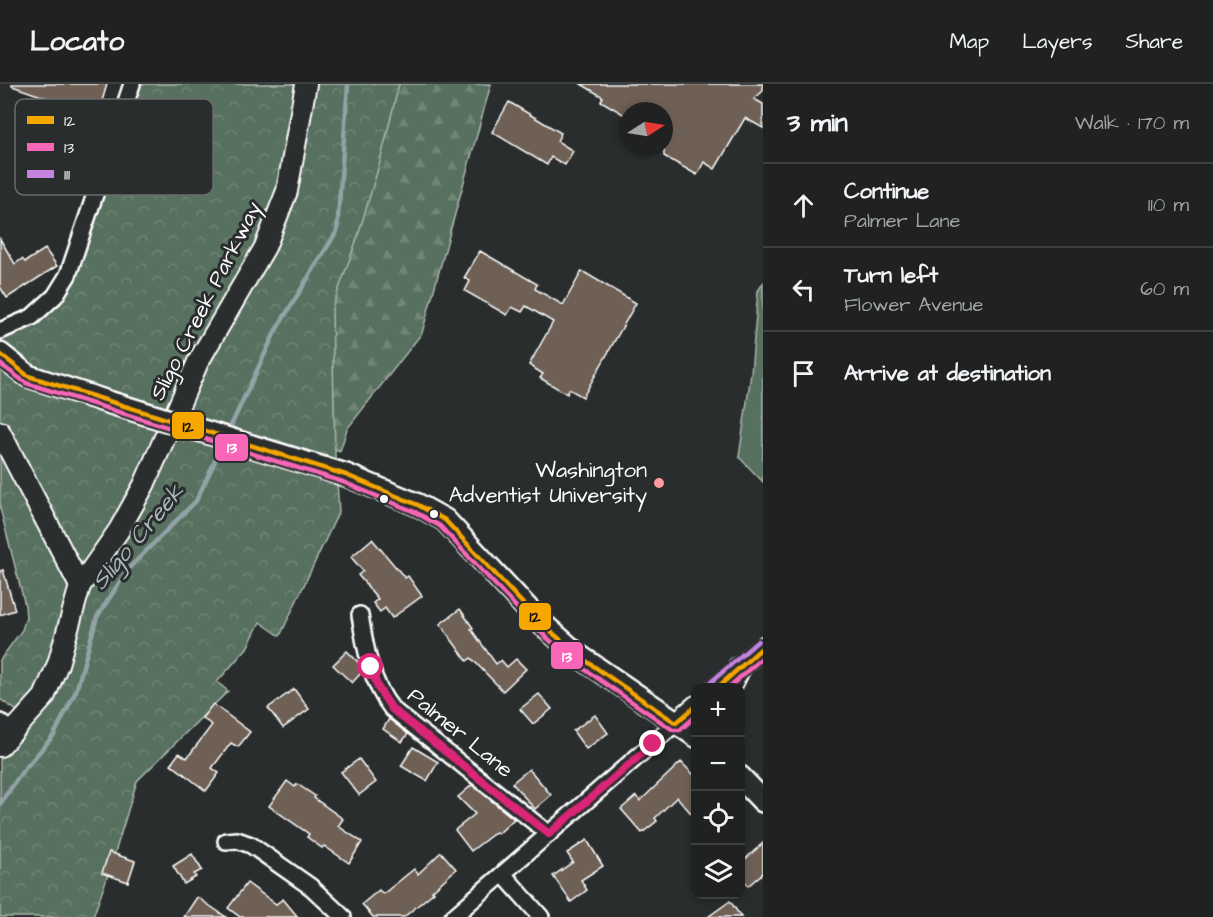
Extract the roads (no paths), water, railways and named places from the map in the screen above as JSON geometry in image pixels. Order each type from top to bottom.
[{"type":"main road","points":[[0,354],[28,376],[346,476],[418,505],[445,520],[539,621],[579,656],[691,733]]},
{"type":"main road","points":[[731,683],[739,668]]},
{"type":"main road","points":[[745,781],[763,801]]},
{"type":"street","points":[[127,99],[132,84]]},
{"type":"street","name":"Sligo Creek Parkway","points":[[4,733],[44,697],[58,664],[80,586],[119,530],[144,485],[198,362],[265,247],[287,191],[306,84]]},
{"type":"street","points":[[0,331],[32,317],[55,296],[68,275],[95,195]]},
{"type":"street","points":[[0,432],[80,586]]},
{"type":"street","name":"Palmer Lane","points":[[360,615],[363,636],[378,688],[392,709],[549,834]]},
{"type":"street","points":[[721,683],[763,647]]},
{"type":"street","points":[[453,917],[691,710]]},
{"type":"street","points":[[226,841],[237,840],[251,845],[311,887],[343,917]]},
{"type":"street","points":[[502,874],[541,917]]},
{"type":"waterway","name":"Sligo Creek","points":[[227,434],[276,330],[337,231],[348,84]]},
{"type":"waterway","name":"Sligo Creek","points":[[0,804],[22,772],[54,735],[76,691],[97,617],[129,568],[196,501],[223,444]]},
{"type":"place","name":"Washington Adventist University","points":[[659,483]]}]
